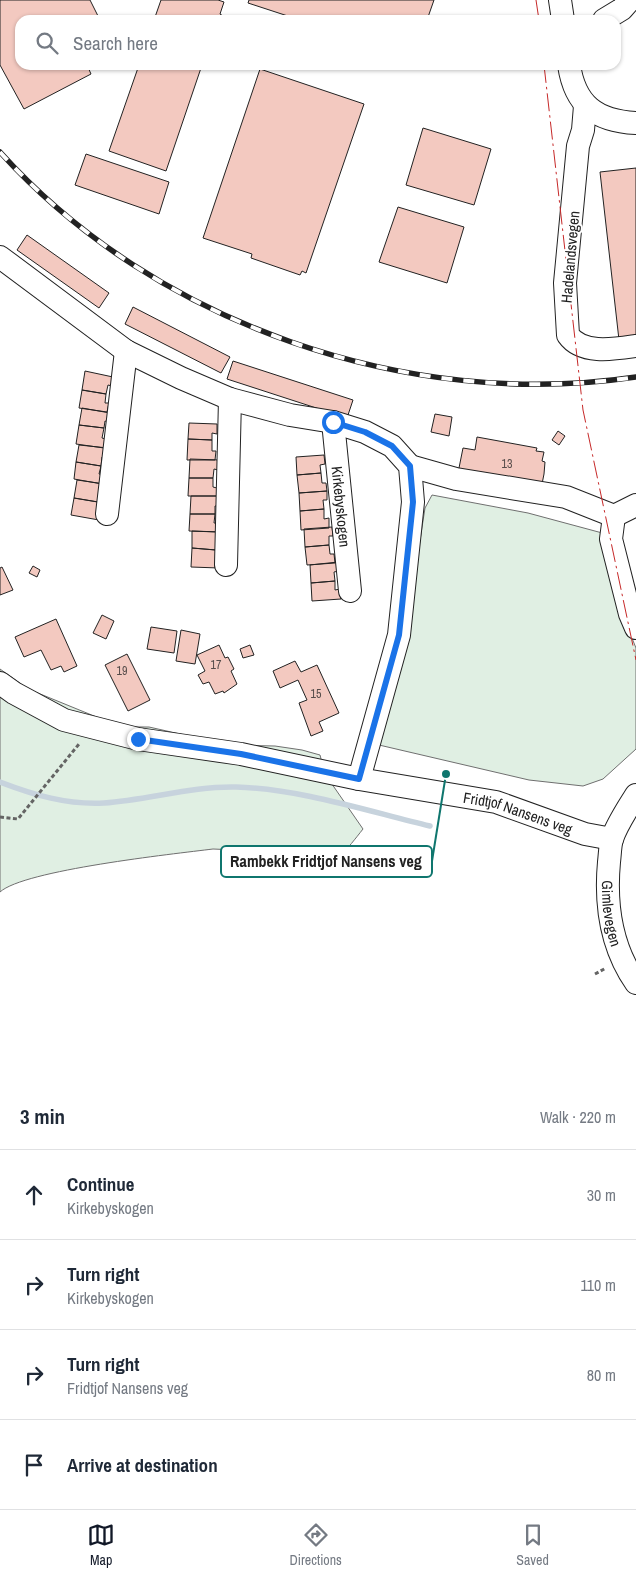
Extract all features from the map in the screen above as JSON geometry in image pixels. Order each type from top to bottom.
[{"type":"street","points":[[560,0],[562,15]]},
{"type":"street","points":[[612,15],[622,9],[630,0]]},
{"type":"street","points":[[570,70],[572,82],[585,106],[606,118],[636,123]]},
{"type":"street","name":"Hadelandsvegen","points":[[585,106],[583,130],[578,146],[566,283],[568,335],[572,340],[591,349],[636,346]]},
{"type":"street","points":[[0,257],[126,351],[181,378],[230,398],[290,414],[333,422],[365,432],[392,446],[410,466],[456,479],[566,497],[614,516],[636,505]]},
{"type":"street","points":[[108,514],[126,351]]},
{"type":"street","points":[[226,565],[230,398]]},
{"type":"street","name":"Kirkebyskogen","points":[[333,422],[350,591]]},
{"type":"street","points":[[359,779],[399,635],[413,502],[410,466]]},
{"type":"street","points":[[614,516],[612,538],[630,614],[636,628]]},
{"type":"street","name":"Fridtjof Nansens veg","points":[[0,683],[14,693],[64,720],[138,739],[241,754],[359,779],[496,802],[585,834],[612,839]]},
{"type":"street","points":[[612,839],[636,794]]},
{"type":"street","name":"Gimlevegen","points":[[612,839],[608,871],[609,915],[621,960],[636,982]]},
{"type":"path","points":[[0,817],[18,819],[83,739],[88,726]]},
{"type":"green space","points":[[432,495],[528,513],[606,534],[616,599],[636,648],[636,749],[603,779],[583,786],[529,780],[379,745],[404,644],[425,508]]},
{"type":"green space","points":[[0,669],[28,689],[121,727],[149,727],[229,745],[275,746],[320,755],[325,774],[363,829],[332,863],[324,868],[307,873],[256,855],[236,850],[213,849],[67,870],[14,884],[0,892]]},
{"type":"building","points":[[0,0],[90,0],[98,15],[15,15],[15,70],[89,70],[91,74],[24,109],[0,65]]},
{"type":"building","points":[[161,0],[218,0],[224,2],[220,14],[222,15],[156,15]]},
{"type":"building","points":[[249,0],[434,0],[429,15],[285,15],[248,3]]},
{"type":"building","points":[[137,70],[200,70],[166,171],[109,151]]},
{"type":"building","points":[[260,70],[364,104],[306,273],[302,271],[300,275],[251,258],[252,254],[203,238]]},
{"type":"building","points":[[423,128],[491,149],[474,205],[406,185]]},
{"type":"building","points":[[86,154],[169,182],[159,214],[75,185]]},
{"type":"building","points":[[636,168],[636,338],[619,340],[600,172]]},
{"type":"building","points":[[398,207],[464,227],[447,283],[379,262]]},
{"type":"building","points":[[27,235],[109,293],[99,308],[17,250]]},
{"type":"building","points":[[133,307],[230,357],[221,373],[125,324]]},
{"type":"building","points":[[233,361],[353,400],[347,418],[227,379]]},
{"type":"building","points":[[85,371],[113,377],[112,386],[108,385],[106,394],[82,390]]},
{"type":"building","points":[[82,390],[106,394],[105,403],[109,403],[107,412],[79,408]]},
{"type":"building","points":[[82,408],[110,413],[109,422],[105,421],[104,428],[79,425]]},
{"type":"building","points":[[435,414],[452,417],[449,436],[431,432]]},
{"type":"building","points":[[189,423],[217,424],[217,434],[212,433],[212,440],[188,439]]},
{"type":"building","points":[[79,425],[104,428],[102,438],[106,439],[104,448],[76,444]]},
{"type":"building","points":[[558,431],[565,436],[559,445],[552,440]]},
{"type":"building","points":[[477,437],[537,448],[536,451],[544,452],[542,461],[545,462],[541,489],[458,473],[463,448],[475,450]]},
{"type":"building","points":[[188,439],[212,440],[212,451],[216,451],[215,460],[187,460]]},
{"type":"building","points":[[79,445],[108,448],[106,458],[102,457],[101,466],[76,462]]},
{"type":"building","points":[[324,455],[325,464],[320,465],[321,473],[297,475],[296,457]]},
{"type":"building","points":[[190,459],[219,460],[218,470],[214,469],[213,478],[189,478]]},
{"type":"building","points":[[76,462],[101,466],[99,474],[103,475],[102,484],[74,479]]},
{"type":"building","points":[[321,473],[322,483],[326,483],[327,491],[299,493],[297,475]]},
{"type":"building","points":[[189,478],[213,478],[213,487],[217,488],[217,496],[188,496]]},
{"type":"building","points":[[77,480],[105,484],[98,502],[74,498]]},
{"type":"building","points":[[327,491],[327,500],[323,500],[324,509],[300,511],[299,493]]},
{"type":"building","points":[[191,496],[217,496],[219,506],[215,506],[215,514],[190,514]]},
{"type":"building","points":[[74,498],[98,502],[99,520],[71,515]]},
{"type":"building","points":[[324,509],[324,519],[329,518],[329,528],[301,530],[300,511]]},
{"type":"building","points":[[190,514],[215,514],[214,523],[218,523],[218,532],[189,531]]},
{"type":"building","points":[[332,527],[333,536],[329,536],[329,545],[305,547],[304,529]]},
{"type":"building","points":[[192,531],[221,532],[216,550],[192,548]]},
{"type":"building","points":[[329,545],[330,554],[334,554],[335,563],[307,565],[305,547]]},
{"type":"building","points":[[192,548],[216,550],[219,568],[191,567]]},
{"type":"building","points":[[338,562],[339,571],[334,572],[335,581],[311,583],[310,565]]},
{"type":"building","points":[[33,566],[40,570],[37,577],[29,573]]},
{"type":"building","points":[[2,567],[13,590],[0,595],[0,568]]},
{"type":"building","points":[[335,581],[335,590],[340,589],[341,599],[312,601],[311,583]]},
{"type":"building","points":[[102,615],[114,621],[106,639],[93,633]]},
{"type":"building","points":[[56,619],[77,666],[64,672],[61,666],[51,670],[41,650],[24,657],[15,637]]},
{"type":"building","points":[[151,627],[177,631],[174,653],[147,649]]},
{"type":"building","points":[[181,630],[200,634],[195,664],[176,661]]},
{"type":"building","points":[[219,645],[225,658],[228,657],[234,669],[231,671],[237,684],[224,693],[223,691],[215,694],[209,682],[203,684],[198,675],[205,671],[197,655]]},
{"type":"building","points":[[250,645],[254,655],[243,658],[240,649]]},
{"type":"building","points":[[127,654],[150,700],[128,711],[105,665]]},
{"type":"building","points":[[295,661],[301,672],[317,665],[339,713],[319,722],[323,731],[311,736],[299,703],[307,700],[298,680],[280,688],[273,671]]},
{"type":"waterway","points":[[0,782],[51,798],[90,803],[104,803],[220,787],[260,789],[309,796],[430,826]]},
{"type":"railway","points":[[0,152],[62,212],[133,264],[209,308],[291,342],[375,366],[462,380],[550,384],[636,377]]},
{"type":"power","points":[[536,0],[538,15]]},
{"type":"power","points":[[545,70],[583,410],[636,660]]},
{"type":"place","name":"Rambekk Fridtjof Nansens veg","points":[[446,774]]},
{"type":"route","points":[[138,739],[241,754],[359,779],[399,635],[413,502],[410,466],[392,446],[365,432],[333,422]]}]
